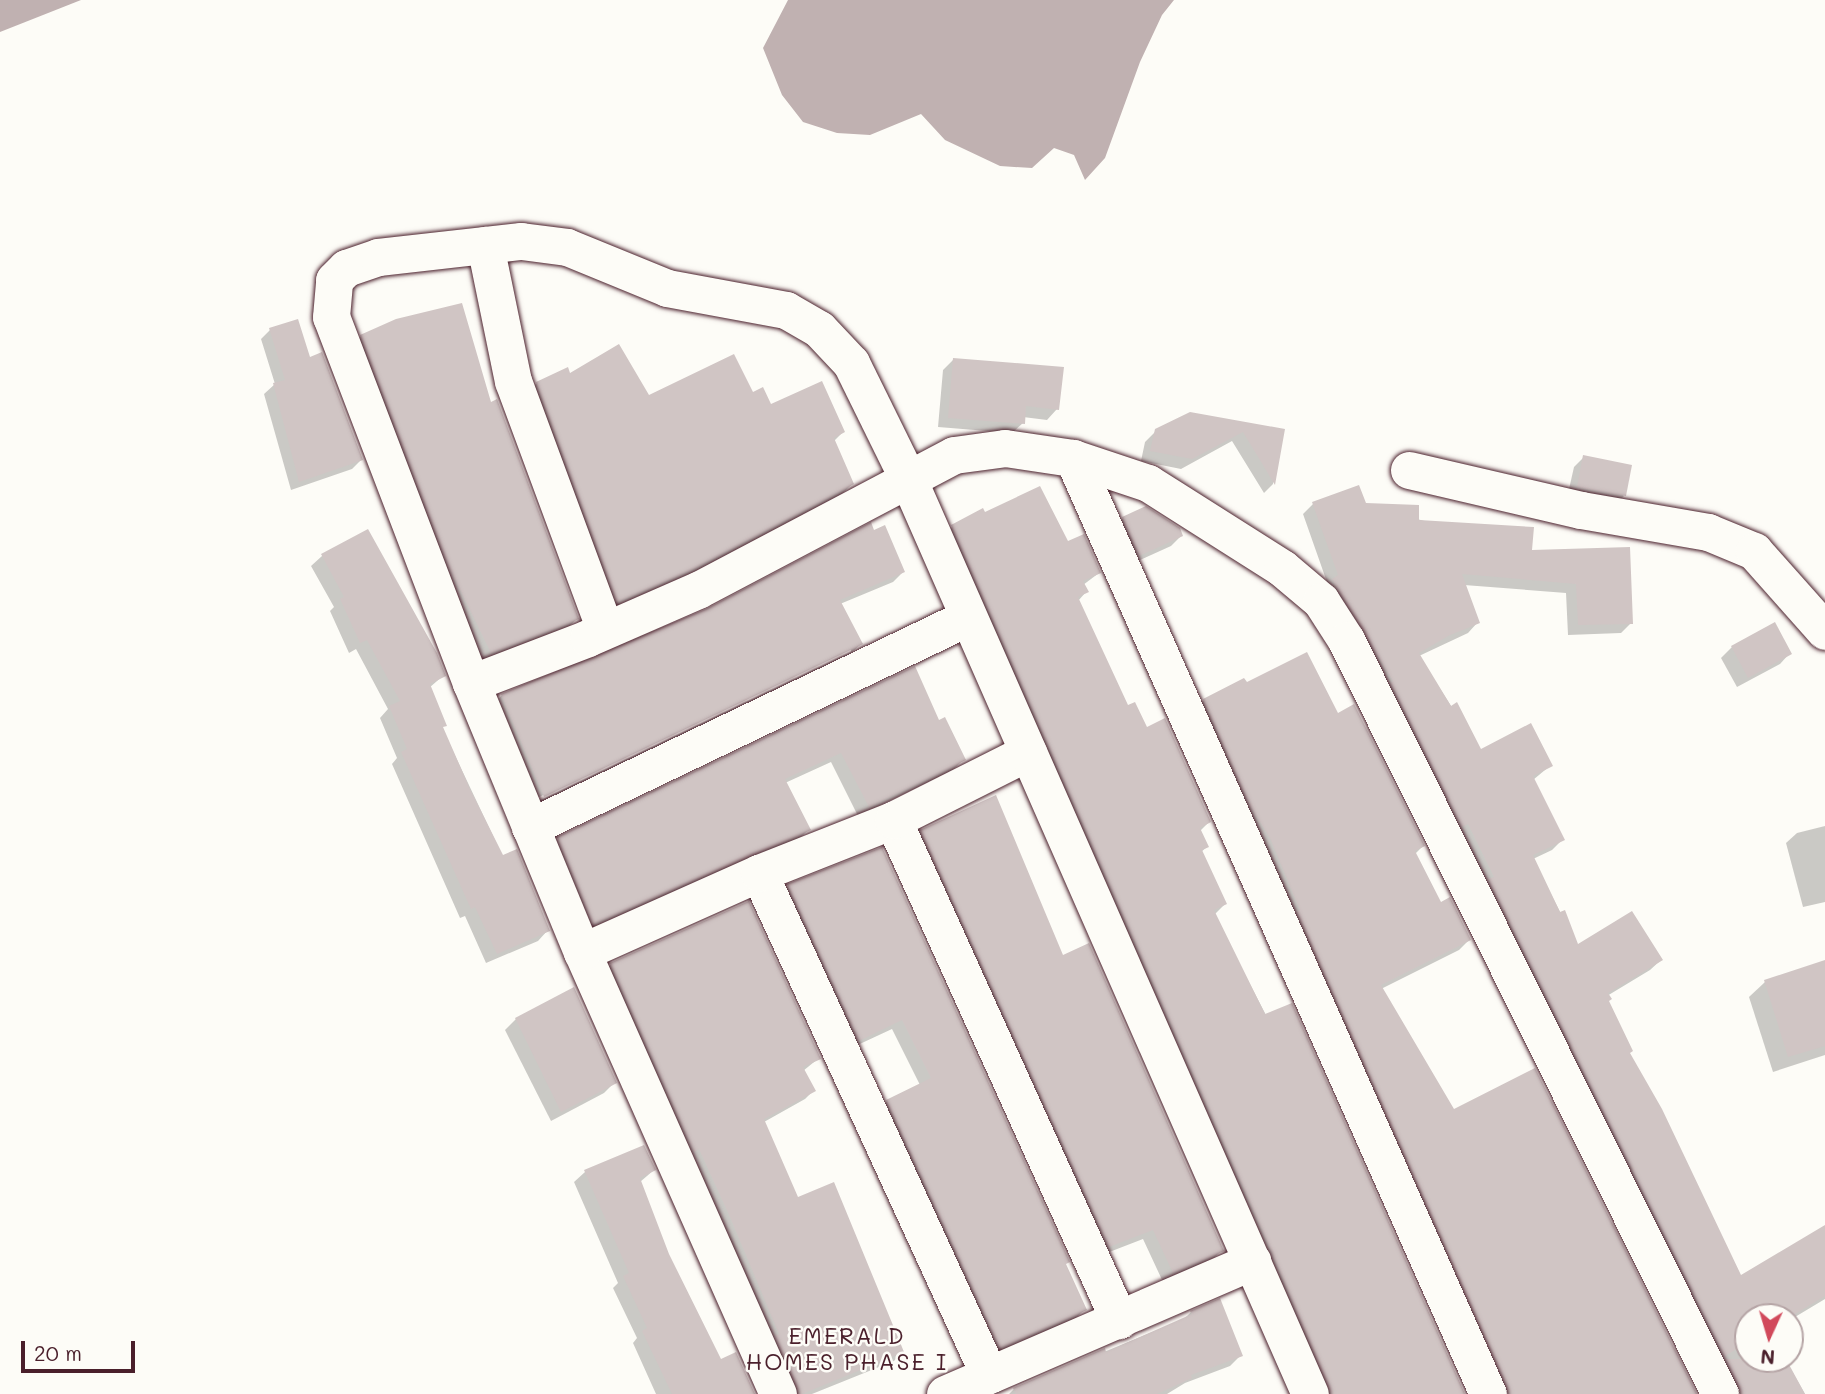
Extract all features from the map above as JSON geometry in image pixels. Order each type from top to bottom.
[{"type":"street","points":[[778,1394],[582,952],[471,683],[331,317],[334,280],[346,268],[378,257],[521,241],[567,247],[667,289],[786,310],[806,319],[851,363],[909,481],[1253,1261],[1302,1391]]},
{"type":"street","points":[[485,245],[513,381],[605,630]]},
{"type":"street","points":[[471,683],[698,590],[954,455],[1005,448],[1073,458],[1148,483],[1282,568],[1321,601],[1346,640],[1720,1394]]},
{"type":"street","points":[[1073,458],[1488,1394]]},
{"type":"street","points":[[1409,470],[1581,510],[1708,533],[1754,551],[1825,631]]},
{"type":"street","points":[[530,827],[968,617]]},
{"type":"street","points":[[582,952],[759,873],[893,820],[1028,752]]},
{"type":"street","points":[[893,820],[1119,1320]]},
{"type":"street","points":[[759,873],[989,1375]]},
{"type":"street","points":[[945,1394],[1253,1261]]},
{"type":"shaded area","points":[[0,0],[81,0],[0,32]]},
{"type":"shaded area","points":[[788,0],[1174,0],[1162,15],[1140,62],[1105,158],[1085,180],[1074,155],[1054,148],[1032,168],[1000,166],[945,140],[921,114],[870,135],[837,133],[803,122],[782,95],[763,48]]},
{"type":"building","points":[[462,303],[491,402],[497,399],[579,619],[491,653],[449,567],[360,335],[396,319]]},
{"type":"building","points":[[298,319],[310,357],[322,352],[363,460],[299,482],[273,383],[285,380],[269,328]]},
{"type":"building","points":[[619,344],[649,395],[734,354],[753,392],[763,387],[771,404],[822,381],[845,432],[834,438],[854,484],[689,571],[617,602],[536,382],[568,367],[570,373]]},
{"type":"building","points":[[953,358],[1064,367],[1059,410],[1026,406],[1025,424],[948,418]]},
{"type":"building","points":[[1190,412],[1285,429],[1275,485],[1243,432],[1192,459],[1150,451],[1155,429]]},
{"type":"building","points":[[1583,455],[1632,465],[1626,496],[1577,487]]},
{"type":"building","points":[[1359,485],[1366,503],[1419,505],[1419,520],[1534,527],[1532,550],[1630,547],[1633,624],[1578,625],[1576,584],[1462,574],[1480,623],[1450,635],[1419,653],[1451,706],[1457,702],[1481,749],[1531,723],[1553,766],[1533,776],[1565,840],[1533,855],[1560,912],[1565,910],[1578,944],[1632,911],[1663,960],[1608,993],[1612,999],[1609,1001],[1633,1051],[1630,1053],[1662,1109],[1741,1275],[1825,1225],[1825,1296],[1804,1309],[1804,1303],[1734,1303],[1734,1351],[1725,1356],[1488,879],[1494,877],[1468,824],[1462,827],[1391,683],[1393,681],[1332,579],[1338,575],[1312,502]]},
{"type":"building","points":[[1040,486],[1068,541],[1084,534],[1101,573],[1083,581],[1089,592],[1078,597],[1128,705],[1135,702],[1147,727],[1165,718],[1211,822],[1200,828],[1209,847],[1202,850],[1227,904],[1214,910],[1265,1014],[1292,1003],[1465,1394],[1331,1394],[1272,1252],[951,525],[983,508],[985,512]]},
{"type":"building","points":[[1146,506],[1180,528],[1183,536],[1139,556],[1122,517]]},
{"type":"building","points":[[871,522],[874,530],[885,525],[905,572],[840,600],[863,644],[544,797],[501,694],[706,609]]},
{"type":"building","points":[[368,529],[437,653],[446,676],[430,684],[447,726],[443,727],[470,789],[503,855],[517,849],[550,931],[497,954],[475,907],[471,909],[401,752],[407,749],[389,706],[400,701],[367,640],[360,643],[340,599],[344,597],[321,554]]},
{"type":"building","points":[[1775,622],[1792,654],[1748,678],[1731,646]]},
{"type":"building","points":[[1307,652],[1338,713],[1354,704],[1425,846],[1415,851],[1441,902],[1450,897],[1471,940],[1381,985],[1454,1109],[1535,1068],[1697,1394],[1509,1394],[1297,912],[1300,910],[1270,838],[1249,804],[1203,699],[1244,678],[1247,682]]},
{"type":"building","points":[[915,666],[939,720],[945,717],[966,760],[869,807],[841,753],[785,779],[811,830],[593,924],[557,837]]},
{"type":"building","points":[[996,795],[1063,955],[1089,943],[1224,1251],[1173,1273],[1153,1230],[1109,1247],[920,830]]},
{"type":"building","points":[[882,847],[1070,1262],[1066,1264],[1087,1310],[1000,1348],[886,1100],[931,1078],[902,1020],[859,1041],[787,884]]},
{"type":"building","points":[[749,901],[821,1059],[803,1067],[816,1091],[764,1119],[798,1197],[834,1182],[904,1352],[802,1394],[799,1394],[775,1336],[779,1334],[730,1217],[699,1149],[694,1152],[610,963]]},
{"type":"building","points":[[1825,960],[1825,1046],[1788,1057],[1764,980]]},
{"type":"building","points":[[574,987],[617,1083],[561,1112],[515,1018]]},
{"type":"building","points":[[644,1145],[656,1170],[640,1178],[669,1254],[721,1359],[736,1352],[755,1394],[672,1394],[642,1331],[647,1328],[623,1276],[629,1273],[584,1170]]},
{"type":"building","points":[[1220,1298],[1243,1356],[1191,1375],[1192,1378],[1157,1394],[1016,1394],[1013,1388],[1105,1348],[1106,1352],[1192,1314],[1190,1311]]},
{"type":"building","points":[[1726,1359],[1734,1359],[1734,1373],[1794,1373],[1805,1394],[1741,1394]]},
{"type":"district","name":"EMERALD HOMES PHASE I","points":[[847,1348]]}]
